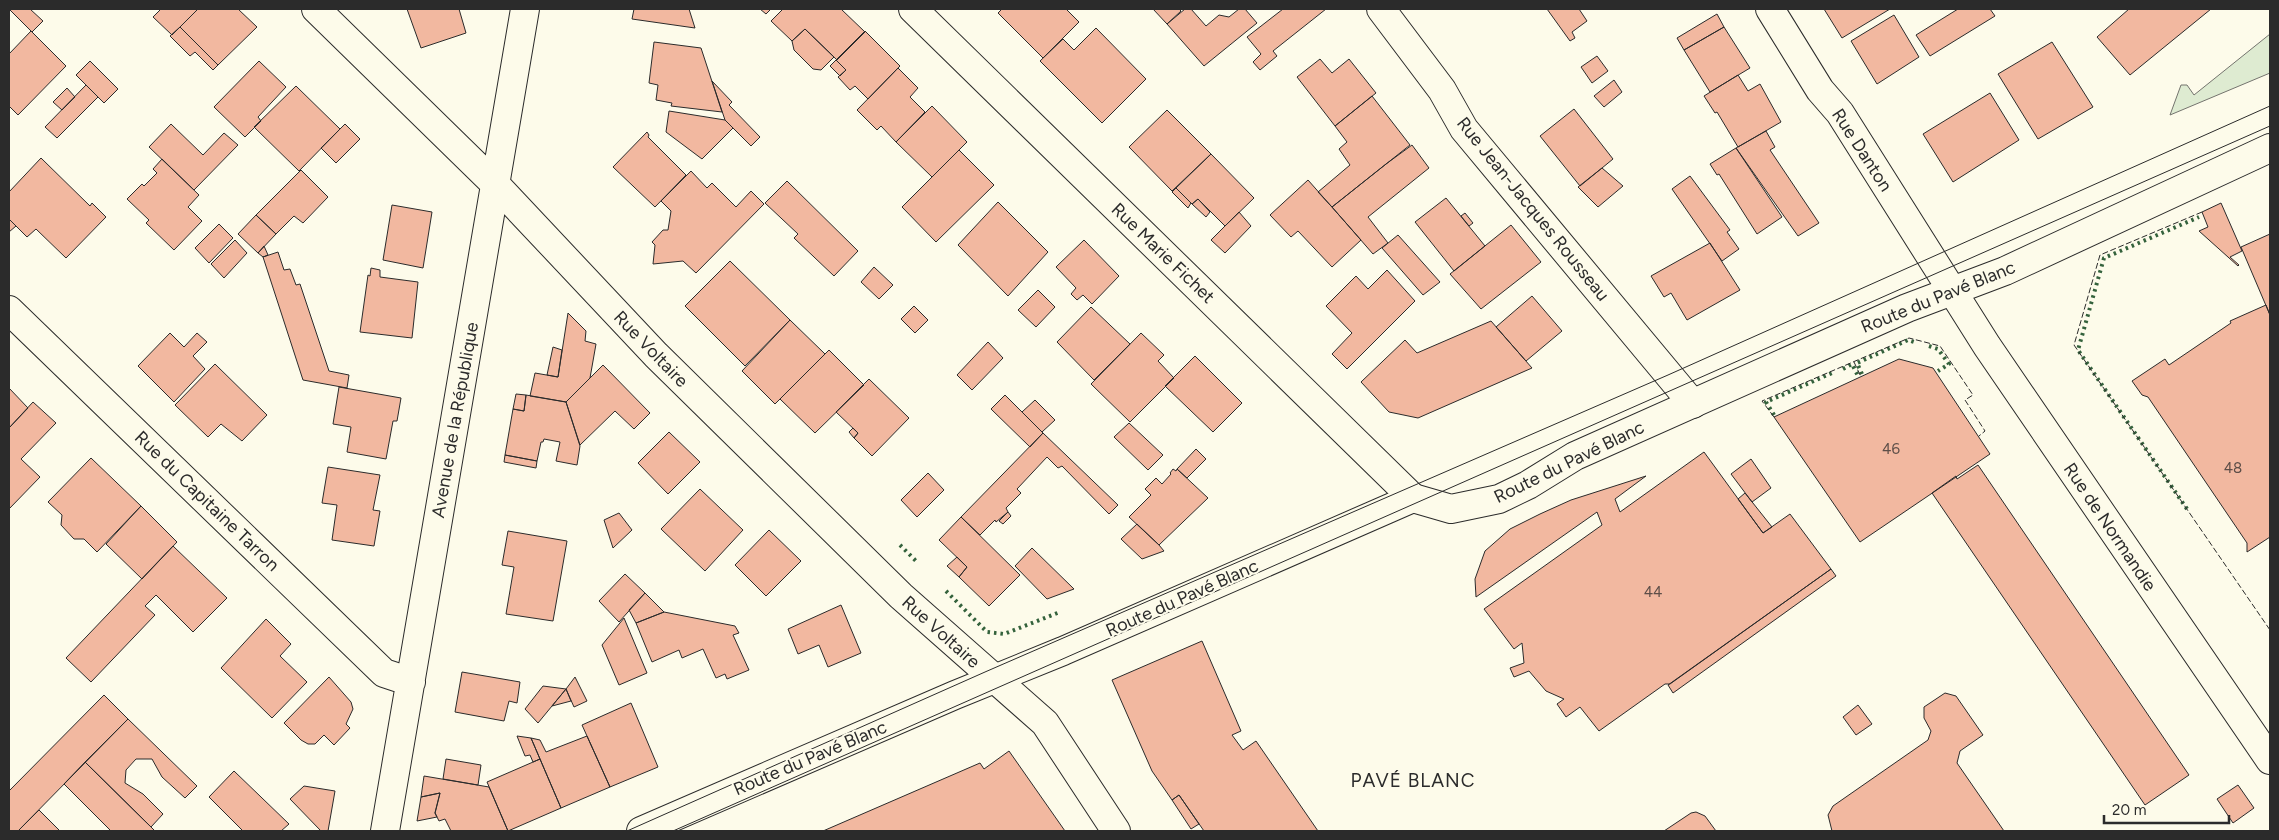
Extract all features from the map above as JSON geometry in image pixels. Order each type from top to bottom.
[{"type":"street","name":"Rue Voltaire","points":[[316,9],[496,185],[656,355],[901,596],[1045,723],[1116,831]]},
{"type":"street","name":"Avenue de la République","points":[[385,831],[526,9]]},
{"type":"street","name":"Rue Marie Fichet","points":[[913,9],[1413,498]]},
{"type":"street","name":"Rue Jean-Jacques Rousseau","points":[[1381,9],[1442,90],[1464,129],[1692,404]]},
{"type":"street","name":"Rue Danton","points":[[1770,9],[1820,90],[1840,113],[1953,292]]},
{"type":"street","name":"Route du Pavé Blanc","points":[[641,831],[996,680],[1413,498],[1451,509],[1499,499],[1528,486],[1575,456],[1908,308],[2005,271],[2270,148]]},
{"type":"street","name":"Rue de Normandie","points":[[1953,292],[1987,346],[2270,760]]},
{"type":"street","name":"Rue du Capitaine Tarron","points":[[9,310],[384,673],[411,682]]},
{"type":"green space","points":[[2270,34],[2270,73],[2170,115],[2181,85],[2187,85],[2194,95]]},
{"type":"building","points":[[9,9],[30,9],[43,21],[32,32]]},
{"type":"building","points":[[161,9],[198,9],[172,35],[153,17]]},
{"type":"building","points":[[198,9],[238,9],[257,27],[218,65],[180,27]]},
{"type":"building","points":[[407,9],[459,9],[466,33],[421,48]]},
{"type":"building","points":[[634,9],[689,9],[695,28],[632,19]]},
{"type":"building","points":[[760,9],[771,9],[766,14]]},
{"type":"building","points":[[783,9],[841,9],[865,32],[837,60],[805,29],[792,41],[771,21]]},
{"type":"building","points":[[1002,9],[1066,9],[1079,22],[1043,58],[998,13]]},
{"type":"building","points":[[1153,9],[1179,9],[1181,11],[1167,24]]},
{"type":"building","points":[[1185,9],[1191,9],[1206,26],[1219,15],[1229,17],[1239,9],[1245,9],[1257,23],[1204,66],[1167,24]]},
{"type":"building","points":[[1283,9],[1326,9],[1273,51],[1277,56],[1260,70],[1253,62],[1261,54],[1247,37]]},
{"type":"building","points":[[1547,9],[1579,9],[1587,21],[1572,32],[1575,38],[1570,41]]},
{"type":"building","points":[[1824,9],[1890,9],[1842,38]]},
{"type":"building","points":[[1958,9],[1990,9],[1995,16],[1930,56],[1916,35]]},
{"type":"building","points":[[2129,9],[2211,9],[2130,75],[2097,37]]},
{"type":"building","points":[[1717,14],[1724,27],[1684,50],[1677,38]]},
{"type":"building","points":[[1894,15],[1919,57],[1877,84],[1851,41]]},
{"type":"building","points":[[180,27],[218,65],[213,70],[195,52],[190,56],[170,36]]},
{"type":"building","points":[[1724,27],[1750,68],[1710,92],[1684,50]]},
{"type":"building","points":[[1096,28],[1146,79],[1102,123],[1040,61],[1063,39],[1074,50]]},
{"type":"building","points":[[805,29],[834,57],[821,70],[813,69],[794,50],[792,41]]},
{"type":"building","points":[[31,31],[66,66],[18,115],[9,106],[9,54]]},
{"type":"building","points":[[865,31],[900,66],[868,99],[855,86],[850,90],[838,77],[846,70],[836,60]]},
{"type":"building","points":[[654,42],[701,48],[722,112],[671,106],[672,103],[656,100],[658,85],[649,83]]},
{"type":"building","points":[[2052,42],[2093,107],[2038,139],[1998,74]]},
{"type":"building","points":[[1597,56],[1608,71],[1592,83],[1581,67]]},
{"type":"building","points":[[1320,59],[1332,73],[1349,59],[1376,93],[1335,126],[1297,77]]},
{"type":"building","points":[[836,60],[846,70],[840,76],[830,66]]},
{"type":"building","points":[[90,61],[118,89],[104,103],[76,75]]},
{"type":"building","points":[[259,61],[286,87],[258,117],[261,121],[245,137],[214,107]]},
{"type":"building","points":[[898,68],[918,88],[910,97],[925,112],[896,142],[881,126],[877,130],[857,110]]},
{"type":"building","points":[[1738,75],[1748,91],[1760,84],[1781,122],[1738,147],[1717,112],[1715,113],[1704,96]]},
{"type":"building","points":[[1614,80],[1622,92],[1604,107],[1594,96]]},
{"type":"building","points":[[712,81],[732,102],[729,105],[760,137],[751,146],[725,120]]},
{"type":"building","points":[[86,85],[98,97],[57,138],[45,127]]},
{"type":"building","points":[[296,86],[340,129],[299,171],[254,127]]},
{"type":"building","points":[[67,88],[75,97],[62,110],[53,102]]},
{"type":"building","points":[[1990,93],[2019,140],[1953,182],[1923,134]]},
{"type":"building","points":[[1372,96],[1410,145],[1332,207],[1318,192],[1350,165],[1339,149],[1347,142],[1335,126]]},
{"type":"building","points":[[932,106],[967,142],[932,177],[896,142]]},
{"type":"building","points":[[1574,109],[1613,159],[1580,186],[1540,136]]},
{"type":"building","points":[[1167,110],[1211,154],[1172,191],[1129,147]]},
{"type":"building","points":[[669,111],[725,120],[733,128],[702,159],[666,132]]},
{"type":"building","points":[[171,124],[203,155],[224,133],[238,145],[194,190],[149,147]]},
{"type":"building","points":[[345,124],[360,139],[336,163],[321,148]]},
{"type":"building","points":[[1766,131],[1775,147],[1770,150],[1819,223],[1798,236],[1736,148]]},
{"type":"building","points":[[647,132],[648,137],[686,175],[655,207],[613,167]]},
{"type":"building","points":[[1412,145],[1429,168],[1368,217],[1388,243],[1373,254],[1332,207]]},
{"type":"building","points":[[1736,148],[1782,217],[1757,234],[1719,174],[1717,175],[1710,164]]},
{"type":"building","points":[[959,150],[994,185],[936,242],[902,207]]},
{"type":"building","points":[[1211,154],[1254,198],[1225,226],[1198,199],[1192,204],[1176,188]]},
{"type":"building","points":[[41,158],[90,206],[92,203],[106,217],[66,258],[36,229],[27,237],[9,219],[9,192]]},
{"type":"building","points":[[162,159],[199,195],[188,207],[202,221],[174,250],[146,223],[149,220],[127,199],[142,184],[144,186],[157,173],[153,169]]},
{"type":"building","points":[[1602,168],[1623,186],[1598,207],[1578,187]]},
{"type":"building","points":[[301,170],[328,197],[303,223],[294,216],[276,234],[256,215]]},
{"type":"building","points":[[691,171],[707,188],[712,183],[736,207],[751,191],[764,204],[696,273],[683,261],[653,264],[655,245],[652,242],[663,230],[668,230],[671,211],[661,201]]},
{"type":"building","points":[[1690,176],[1730,230],[1727,232],[1739,249],[1722,261],[1672,189]]},
{"type":"building","points":[[1308,180],[1361,240],[1332,267],[1298,231],[1291,237],[1270,215]]},
{"type":"building","points":[[787,181],[858,251],[834,276],[794,238],[798,234],[765,203]]},
{"type":"building","points":[[1176,188],[1191,203],[1188,208],[1172,192]]},
{"type":"building","points":[[1446,198],[1485,246],[1454,271],[1415,222]]},
{"type":"building","points":[[1198,199],[1210,212],[1206,217],[1192,204]]},
{"type":"building","points":[[998,202],[1048,252],[1008,296],[958,245]]},
{"type":"building","points":[[2221,203],[2242,251],[2230,257],[2238,266],[2199,231],[2208,227],[2202,212]]},
{"type":"building","points":[[392,205],[432,212],[423,268],[383,260]]},
{"type":"building","points":[[1239,212],[1251,226],[1225,253],[1211,240]]},
{"type":"building","points":[[1465,213],[1473,223],[1469,226],[1461,216]]},
{"type":"building","points":[[256,215],[276,234],[258,253],[238,234]]},
{"type":"building","points":[[9,219],[16,226],[9,232]]},
{"type":"building","points":[[219,224],[233,238],[209,263],[195,248]]},
{"type":"building","points":[[1511,225],[1541,262],[1481,309],[1450,274]]},
{"type":"building","points":[[2270,234],[2270,315],[2241,247]]},
{"type":"building","points":[[1398,235],[1440,282],[1423,295],[1382,248]]},
{"type":"building","points":[[235,240],[247,253],[224,278],[211,264]]},
{"type":"building","points":[[1084,240],[1119,276],[1092,304],[1083,295],[1077,300],[1071,294],[1076,288],[1056,267]]},
{"type":"building","points":[[1710,243],[1740,290],[1687,320],[1671,293],[1664,297],[1651,276]]},
{"type":"building","points":[[264,246],[268,255],[263,257],[258,253]]},
{"type":"building","points":[[278,252],[284,270],[290,269],[296,285],[300,284],[329,371],[349,375],[347,388],[303,380],[263,257]]},
{"type":"building","points":[[730,261],[790,320],[745,366],[685,306]]},
{"type":"building","points":[[874,267],[893,285],[879,299],[861,282]]},
{"type":"building","points":[[371,268],[380,270],[380,277],[418,282],[412,338],[360,332],[368,275],[370,276]]},
{"type":"building","points":[[1387,270],[1415,301],[1347,369],[1332,354],[1352,333],[1326,306],[1356,276],[1368,289]]},
{"type":"building","points":[[1038,290],[1055,307],[1036,327],[1018,310]]},
{"type":"building","points":[[1532,296],[1562,331],[1526,361],[1496,327]]},
{"type":"building","points":[[2266,305],[2270,315],[2270,537],[2247,552],[2247,543],[2148,397],[2142,395],[2132,381],[2165,359],[2169,365],[2231,323],[2230,321]]},
{"type":"building","points":[[914,306],[928,320],[915,333],[901,319]]},
{"type":"building","points":[[1091,307],[1130,344],[1094,380],[1057,342]]},
{"type":"building","points":[[568,313],[586,331],[585,341],[596,344],[590,378],[566,402],[530,396],[535,373],[558,377]]},
{"type":"building","points":[[790,320],[825,354],[775,404],[742,371]]},
{"type":"building","points":[[1491,321],[1532,368],[1418,418],[1389,412],[1361,382],[1405,340],[1417,353]]},
{"type":"building","points":[[170,333],[184,347],[197,333],[207,342],[193,356],[205,369],[174,402],[138,366]]},
{"type":"building","points":[[1141,333],[1164,355],[1158,361],[1174,378],[1130,422],[1091,384]]},
{"type":"building","points":[[988,342],[1003,358],[972,390],[957,375]]},
{"type":"building","points":[[553,347],[562,350],[558,377],[547,375]]},
{"type":"building","points":[[829,350],[864,385],[815,433],[780,399]]},
{"type":"building","points":[[1195,356],[1242,403],[1213,432],[1165,386]]},
{"type":"building","points":[[1899,359],[1933,368],[1990,454],[1860,542],[1774,417]]},
{"type":"building","points":[[215,364],[267,415],[242,441],[221,424],[208,437],[175,405]]},
{"type":"building","points":[[603,365],[650,413],[634,429],[615,411],[580,445],[566,402]]},
{"type":"building","points":[[869,379],[909,418],[872,456],[854,438],[858,433],[836,412]]},
{"type":"building","points":[[339,387],[401,398],[397,421],[393,421],[386,459],[347,452],[351,427],[333,424]]},
{"type":"building","points":[[9,388],[28,408],[9,428]]},
{"type":"building","points":[[516,394],[526,395],[524,411],[513,409]]},
{"type":"building","points":[[526,395],[566,402],[580,446],[577,465],[556,461],[560,442],[544,439],[541,442],[537,461],[505,455],[513,409],[524,411]]},
{"type":"building","points":[[1005,395],[1043,433],[1030,447],[991,409]]},
{"type":"building","points":[[1035,400],[1055,420],[1042,432],[1022,412]]},
{"type":"building","points":[[33,402],[56,423],[21,459],[40,477],[9,509],[9,428]]},
{"type":"building","points":[[1129,423],[1163,455],[1148,470],[1114,437]]},
{"type":"building","points":[[853,428],[858,433],[854,438],[849,432]]},
{"type":"building","points":[[669,432],[700,462],[668,494],[638,463]]},
{"type":"building","points":[[1043,433],[1118,505],[1109,514],[1062,466],[1058,468],[1047,457],[1017,489],[1021,493],[1006,508],[1008,512],[996,522],[995,520],[980,535],[961,517]]},
{"type":"building","points":[[1196,449],[1206,459],[1187,478],[1177,469]]},
{"type":"building","points":[[1704,452],[1763,533],[1790,514],[1831,569],[1670,684],[1665,684],[1599,731],[1580,707],[1566,717],[1557,704],[1564,699],[1546,691],[1529,671],[1514,677],[1510,668],[1524,663],[1522,643],[1514,649],[1484,609],[1602,525],[1597,512],[1476,597],[1475,579],[1485,551],[1510,529],[1540,514],[1571,500],[1646,476],[1615,499],[1620,512]]},
{"type":"building","points":[[505,455],[537,461],[536,468],[504,462]]},
{"type":"building","points":[[91,458],[141,506],[97,552],[84,539],[74,539],[61,525],[62,515],[48,502]]},
{"type":"building","points":[[1751,459],[1771,488],[1752,502],[1731,474]]},
{"type":"building","points":[[1978,465],[2189,775],[2145,805],[1932,493],[1956,476],[1957,479]]},
{"type":"building","points":[[328,467],[380,475],[373,510],[380,511],[374,546],[332,540],[337,505],[322,503]]},
{"type":"building","points":[[1173,469],[1176,471],[1177,469],[1208,498],[1159,545],[1129,517],[1151,495],[1145,489],[1156,478],[1162,484]]},
{"type":"building","points":[[928,473],[944,490],[917,517],[901,500]]},
{"type":"building","points":[[700,489],[743,530],[705,571],[661,529]]},
{"type":"building","points":[[1745,493],[1772,527],[1763,533],[1738,499]]},
{"type":"building","points":[[141,506],[177,542],[142,579],[106,544]]},
{"type":"building","points":[[1008,512],[1011,516],[1003,524],[999,521]]},
{"type":"building","points":[[619,513],[632,530],[613,548],[604,520]]},
{"type":"building","points":[[961,517],[1020,575],[989,606],[959,577],[967,567],[939,540]]},
{"type":"building","points":[[1137,524],[1164,551],[1142,559],[1121,539]]},
{"type":"building","points":[[769,530],[801,561],[766,596],[735,565]]},
{"type":"building","points":[[508,531],[567,541],[553,621],[506,614],[514,567],[502,565]]},
{"type":"building","points":[[173,546],[227,598],[193,632],[156,595],[145,606],[155,615],[91,682],[66,658]]},
{"type":"building","points":[[1032,548],[1074,589],[1047,599],[1015,566]]},
{"type":"building","points":[[957,557],[967,567],[959,577],[947,566]]},
{"type":"building","points":[[1831,569],[1836,576],[1673,693],[1668,685]]},
{"type":"building","points":[[625,574],[645,593],[619,622],[599,601]]},
{"type":"building","points":[[645,593],[664,612],[636,623],[629,610]]},
{"type":"building","points":[[841,605],[861,653],[828,667],[819,645],[798,654],[788,629]]},
{"type":"building","points":[[664,612],[735,626],[739,633],[733,635],[749,670],[727,679],[725,674],[716,678],[703,649],[682,658],[679,650],[652,662],[636,623]]},
{"type":"building","points":[[624,618],[647,673],[619,685],[602,645]]},
{"type":"building","points":[[266,619],[291,644],[280,656],[307,682],[272,718],[221,668]]},
{"type":"building","points":[[1202,641],[1241,731],[1232,735],[1243,750],[1256,741],[1318,831],[1204,831],[1179,795],[1172,800],[1152,771],[1112,680]]},
{"type":"building","points":[[462,672],[520,682],[517,703],[509,701],[504,721],[455,712]]},
{"type":"building","points":[[329,677],[351,702],[353,709],[346,724],[350,728],[334,745],[324,735],[315,744],[308,744],[301,740],[284,723]]},
{"type":"building","points":[[575,677],[587,701],[574,707],[566,689]]},
{"type":"building","points":[[543,686],[566,689],[538,723],[525,709]]},
{"type":"building","points":[[566,689],[571,701],[552,706]]},
{"type":"building","points":[[1945,693],[1956,696],[1983,735],[1960,751],[1957,763],[2004,831],[1832,831],[1828,815],[1833,806],[1928,740],[1931,731],[1924,718],[1924,707]]},
{"type":"building","points":[[104,695],[128,719],[18,831],[9,831],[9,791]]},
{"type":"building","points":[[631,703],[658,767],[610,787],[582,725]]},
{"type":"building","points":[[1858,705],[1872,724],[1856,735],[1843,717]]},
{"type":"building","points":[[128,719],[197,786],[185,798],[162,777],[152,759],[136,759],[126,770],[125,783],[143,794],[163,814],[151,827],[85,762]]},
{"type":"building","points":[[517,736],[531,738],[540,759],[533,762],[530,755],[525,756]]},
{"type":"building","points":[[587,736],[610,787],[561,808],[531,738],[540,740],[546,752]]},
{"type":"building","points":[[1009,751],[1065,831],[823,831],[980,763],[984,769]]},
{"type":"building","points":[[446,759],[481,765],[478,785],[443,779]]},
{"type":"building","points":[[540,759],[561,808],[508,831],[487,782]]},
{"type":"building","points":[[85,762],[155,831],[111,831],[64,784]]},
{"type":"building","points":[[234,771],[289,824],[281,831],[243,831],[209,797]]},
{"type":"building","points":[[424,776],[489,787],[508,831],[451,831],[445,819],[439,821],[435,813],[440,793],[421,797]]},
{"type":"building","points":[[2238,785],[2254,808],[2233,823],[2217,799]]},
{"type":"building","points":[[304,786],[335,791],[328,831],[321,831],[290,799]]},
{"type":"building","points":[[440,793],[435,813],[437,817],[417,821],[421,797]]},
{"type":"building","points":[[1179,795],[1199,824],[1191,829],[1172,800]]},
{"type":"building","points":[[39,810],[60,831],[18,831]]},
{"type":"building","points":[[1696,812],[1705,816],[1716,831],[1664,831],[1691,813]]},
{"type":"tram line","points":[[627,831],[985,672],[1668,375],[2270,106]]},
{"type":"tram line","points":[[673,831],[2270,126]]},
{"type":"hedge","points":[[2187,509],[2078,350],[2104,258],[2199,217]]},
{"type":"hedge","points":[[1862,374],[1857,363],[1908,340],[1917,343]]},
{"type":"hedge","points":[[1929,346],[1938,349],[1949,364],[1938,371]]},
{"type":"hedge","points":[[1843,369],[1852,364],[1858,376]]},
{"type":"hedge","points":[[1774,415],[1766,402],[1832,373]]},
{"type":"hedge","points":[[900,545],[916,561]]},
{"type":"hedge","points":[[946,591],[987,632],[1004,634],[1060,612]]},
{"type":"fence","points":[[2202,212],[2100,255],[2074,345],[2270,630]]},
{"type":"fence","points":[[1774,417],[1762,401],[1909,338],[1940,346],[1973,395],[1965,400],[1985,431],[1979,436]]},
{"type":"fence","points":[[1854,362],[1861,377]]},
{"type":"district","name":"PAVÉ BLANC","points":[[1413,780]]}]
